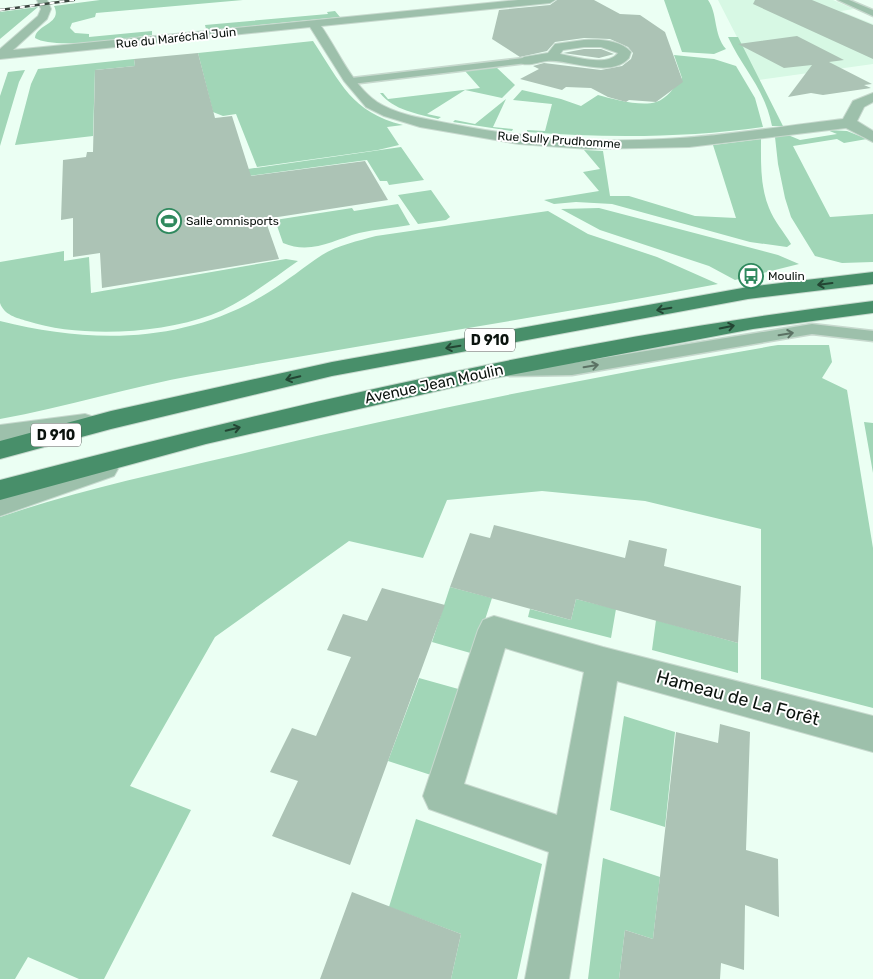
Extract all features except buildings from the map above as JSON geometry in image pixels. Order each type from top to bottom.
[{"type":"main road","name":"Avenue Jean Moulin","points":[[0,450],[111,420],[341,367],[748,294],[873,278]]},
{"type":"main road","name":"Avenue Jean Moulin","points":[[0,490],[206,435],[490,371],[753,322],[873,307]]},
{"type":"street","points":[[0,55],[43,17],[46,9],[42,0]]},
{"type":"street","name":"Rue du Maréchal Juin","points":[[0,55],[543,0]]},
{"type":"street","points":[[342,8],[352,20]]},
{"type":"street","name":"Rue Sully Prudhomme","points":[[314,24],[352,81],[371,103],[411,119],[460,130],[542,141],[606,145],[678,143],[850,123]]},
{"type":"street","points":[[524,61],[557,44],[596,35],[625,52],[623,58],[609,64],[589,64],[557,44]]},
{"type":"street","points":[[583,38],[616,47]]},
{"type":"street","points":[[873,97],[858,104],[850,123],[873,137]]},
{"type":"street","points":[[0,434],[111,420]]},
{"type":"street","points":[[0,505],[206,435]]},
{"type":"street","name":"Hameau de La Forêt","points":[[572,840],[442,796],[494,630],[603,662],[873,734]]},
{"type":"street","points":[[546,979],[603,662]]},
{"type":"lane","points":[[842,0],[873,14]]},
{"type":"lane","points":[[352,81],[524,61]]},
{"type":"lane","points":[[490,371],[572,369],[812,329],[873,336]]},
{"type":"shaded area","points":[[100,0],[243,0],[96,13],[95,17],[72,23],[70,28],[75,33],[89,34],[89,37],[152,31],[152,35],[74,43],[58,43],[35,38],[36,33],[55,17],[54,6]]},
{"type":"shaded area","points":[[664,0],[708,0],[713,11],[719,37],[726,49],[714,54],[682,52]]},
{"type":"shaded area","points":[[718,0],[833,0],[854,9],[841,11],[873,24],[873,64],[759,80]]},
{"type":"shaded area","points":[[38,7],[0,39],[0,12]]},
{"type":"shaded area","points":[[335,11],[340,17],[210,30],[206,29],[205,25],[328,14],[327,12]]},
{"type":"shaded area","points":[[728,37],[738,37],[783,126],[772,126],[764,100]]},
{"type":"shaded area","points":[[313,41],[340,83],[359,104],[385,119],[403,125],[387,127],[399,145],[378,150],[257,167],[236,114],[223,116],[213,112],[198,53]]},
{"type":"shaded area","points":[[674,55],[714,59],[736,66],[755,98],[763,127],[734,131],[645,136],[527,132],[527,130],[545,131],[552,104],[513,100],[522,90],[561,99],[581,106],[598,95],[643,104],[656,102],[667,95],[682,78]]},
{"type":"shaded area","points":[[134,59],[135,66],[95,70],[93,136],[15,145],[31,84],[38,69]]},
{"type":"shaded area","points":[[496,67],[515,85],[502,98],[465,90],[427,114],[441,117],[438,119],[414,113],[392,104],[380,93],[383,93],[388,99],[480,88],[465,71]]},
{"type":"shaded area","points":[[25,70],[19,82],[0,146],[0,96],[8,72]]},
{"type":"shaded area","points":[[506,99],[493,127],[513,129],[512,131],[453,122],[455,120],[475,124]]},
{"type":"shaded area","points":[[827,130],[847,131],[867,139],[844,143],[837,139],[793,146],[830,217],[873,214],[873,262],[842,263],[815,256],[791,217],[778,164],[775,137],[788,135],[800,140],[837,134]]},
{"type":"shaded area","points":[[761,139],[762,174],[766,200],[776,222],[791,244],[787,247],[750,242],[612,204],[576,202],[554,204],[544,200],[599,191],[583,172],[600,169],[584,150],[603,151],[610,196],[629,196],[695,216],[736,218],[713,145]]},
{"type":"shaded area","points":[[401,147],[424,180],[389,185],[387,181],[380,181],[367,160],[249,176],[248,169]]},
{"type":"shaded area","points":[[431,190],[450,217],[446,220],[418,224],[398,195]]},
{"type":"shaded area","points":[[398,204],[410,225],[372,230],[312,247],[293,246],[283,243],[275,220],[352,208],[354,211]]},
{"type":"shaded area","points":[[599,208],[778,255],[799,264],[735,280],[709,266],[600,230],[561,209]]},
{"type":"shaded area","points":[[548,211],[588,234],[657,257],[718,284],[196,375],[0,419],[0,321],[69,333],[104,336],[138,335],[172,330],[205,322],[237,309],[276,288],[322,255],[348,244],[376,236]]},
{"type":"shaded area","points":[[64,251],[64,261],[89,257],[91,293],[286,259],[298,261],[256,291],[223,310],[190,321],[144,330],[95,332],[71,330],[19,319],[4,310],[0,303],[0,262]]},
{"type":"shaded area","points":[[778,345],[829,345],[832,362],[822,378],[847,390],[873,548],[873,708],[761,679],[761,529],[645,501],[542,491],[447,500],[423,558],[349,541],[215,637],[130,786],[191,810],[104,979],[79,979],[28,957],[15,979],[0,979],[0,517],[57,499],[116,484],[368,424],[573,382]]},
{"type":"shaded area","points":[[864,422],[873,423],[873,473]]},
{"type":"shaded area","points":[[450,587],[492,598],[474,654],[432,642]]},
{"type":"shaded area","points":[[576,599],[616,609],[611,638],[528,617],[530,609],[571,620]]},
{"type":"shaded area","points":[[656,620],[738,643],[738,673],[652,650]]},
{"type":"shaded area","points":[[419,678],[462,690],[434,776],[388,761]]},
{"type":"shaded area","points":[[624,716],[675,732],[665,827],[610,810]]},
{"type":"shaded area","points":[[416,819],[542,864],[517,979],[451,979],[461,934],[389,907]]},
{"type":"shaded area","points":[[603,858],[660,877],[653,939],[625,930],[619,979],[588,979]]},
{"type":"railway","points":[[0,10],[74,0]]},
{"type":"place","name":"Salle omnisports","points":[[169,221]]},
{"type":"place","name":"Moulin","points":[[751,276]]}]
